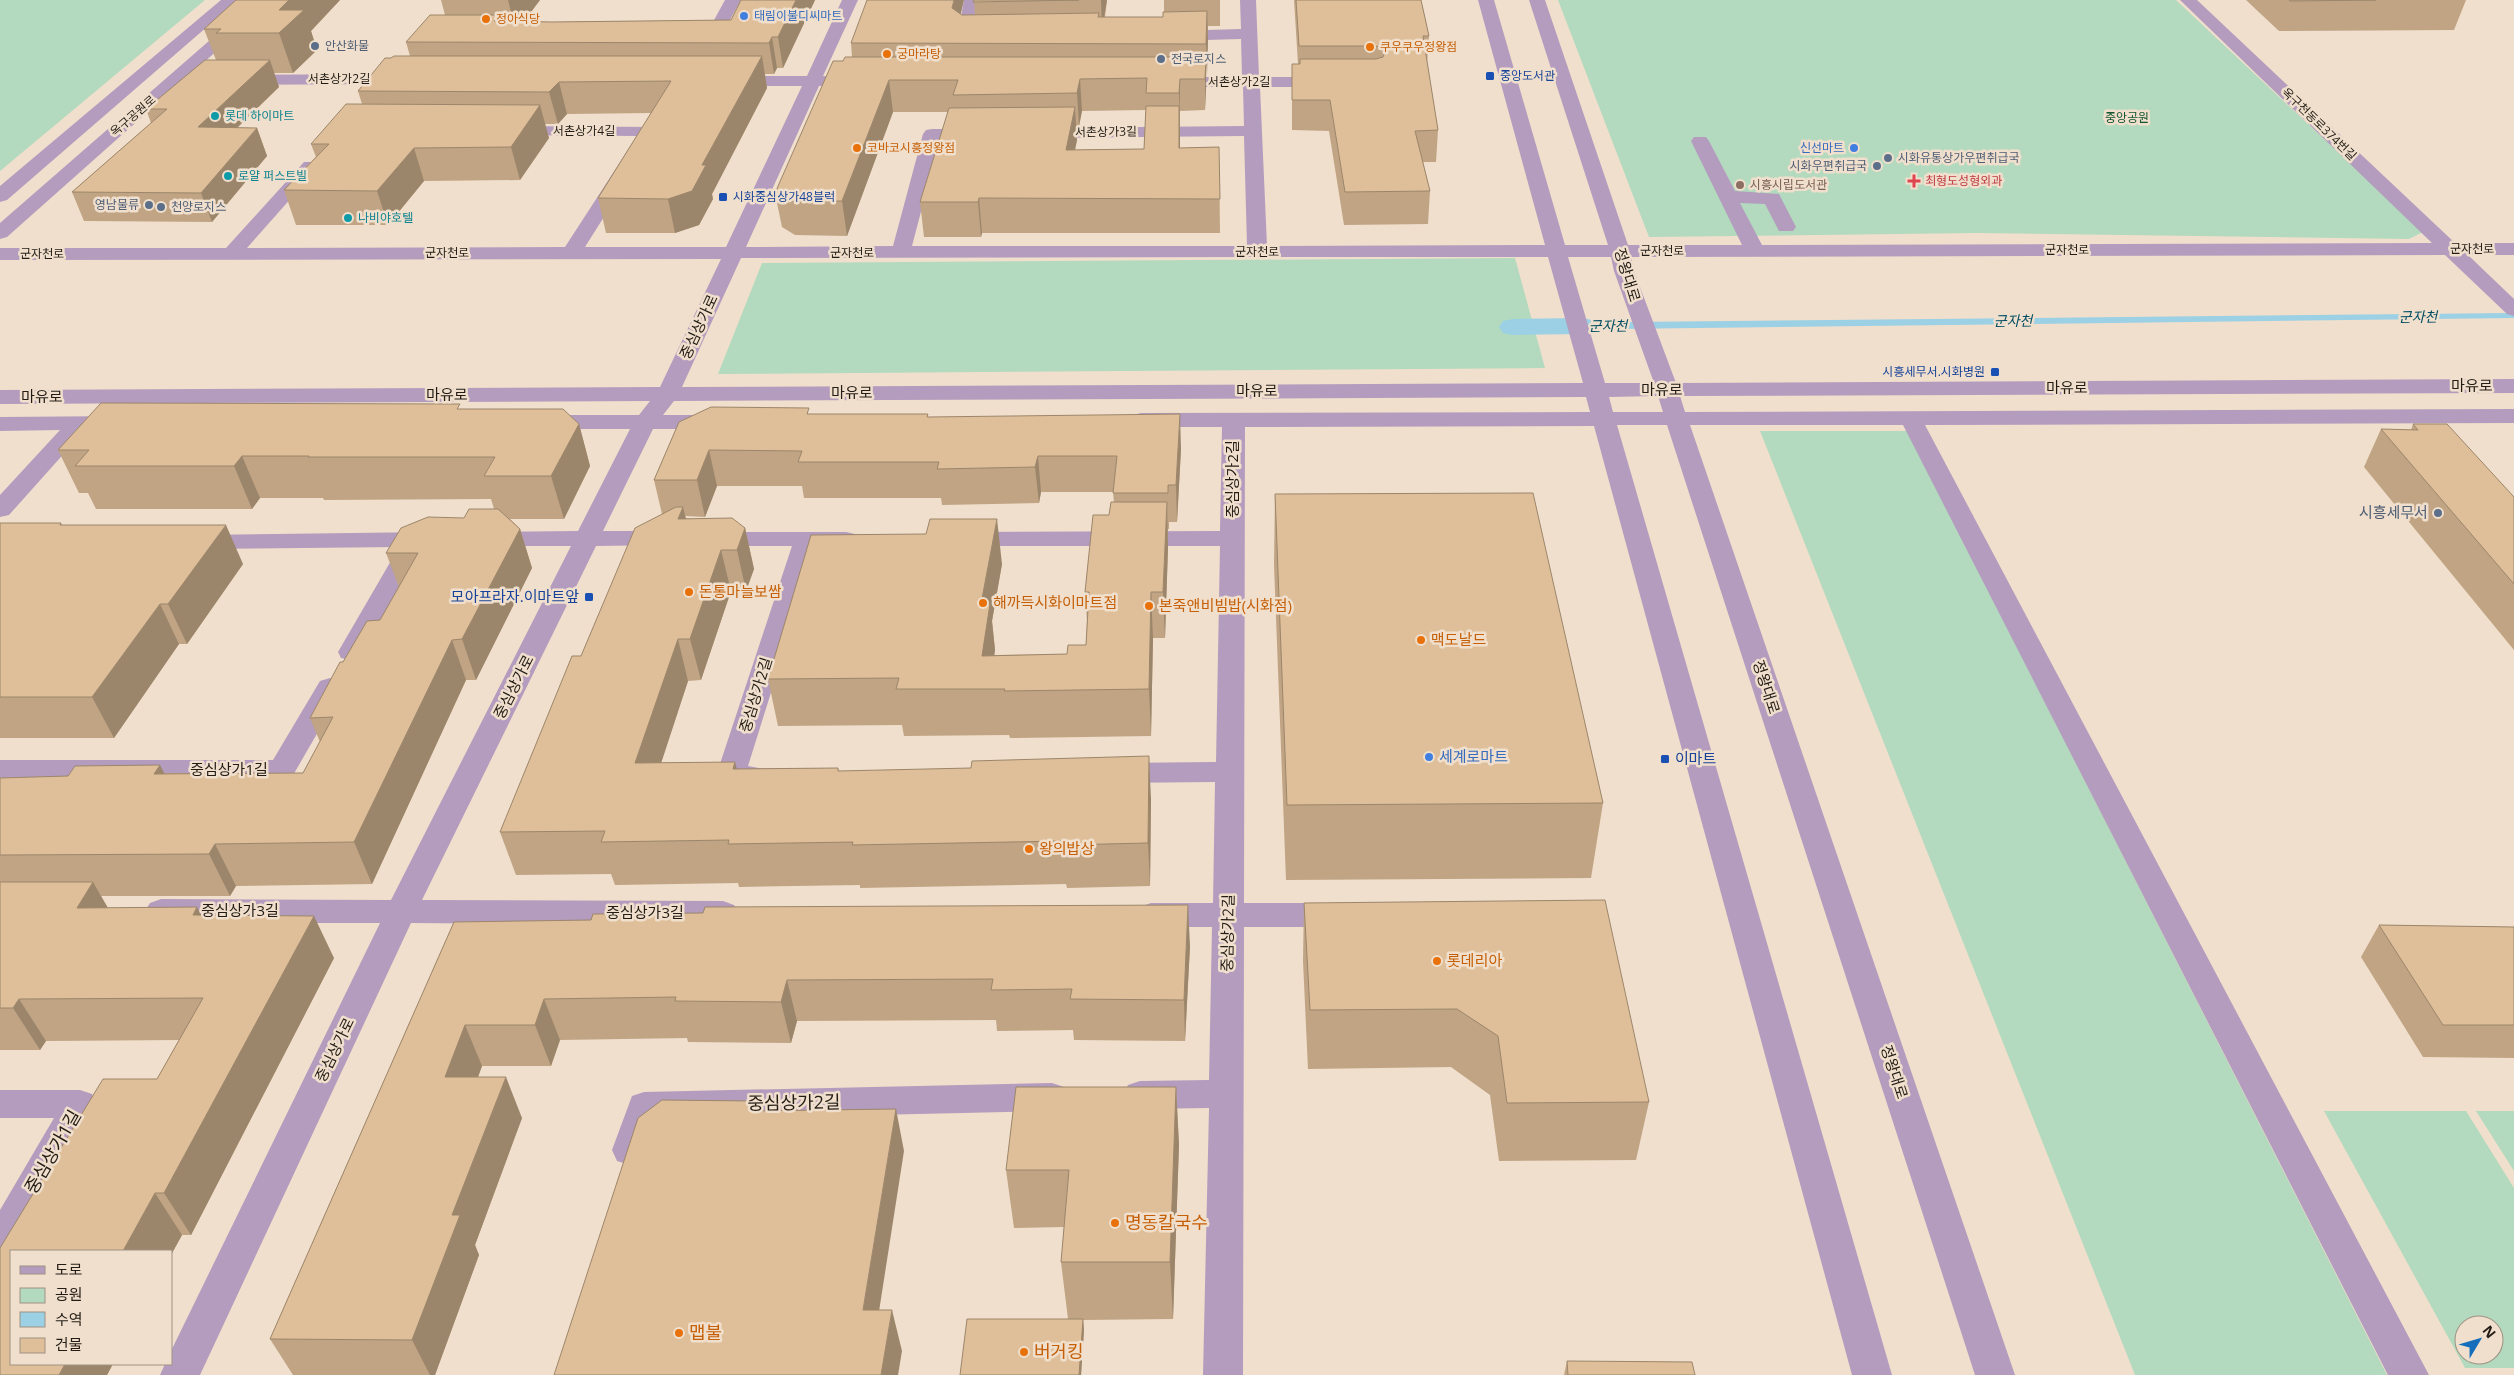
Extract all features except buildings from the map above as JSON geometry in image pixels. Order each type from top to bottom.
[{"type":"street","name":"옥구공원로","points":[[0,196],[230,0]]},
{"type":"street","name":"옥구공원로","points":[[0,233],[265,0]]},
{"type":"street","points":[[683,38],[712,38],[733,0]]},
{"type":"street","name":"중심상가로","points":[[180,1375],[401,912],[645,422],[668,394],[850,0]]},
{"type":"street","points":[[972,0],[965,39],[995,39]]},
{"type":"street","points":[[1248,0],[1258,252]]},
{"type":"street","points":[[1486,0],[1872,1375]]},
{"type":"street","name":"정왕대로","points":[[1537,0],[1622,261],[1995,1375]]},
{"type":"street","name":"옥구천동로374번길","points":[[2188,0],[2514,310]]},
{"type":"street","points":[[1151,36],[1249,34]]},
{"type":"street","points":[[376,94],[407,59]]},
{"type":"street","name":"서촌상가2길","points":[[175,80],[419,79]]},
{"type":"street","points":[[714,81],[841,81]]},
{"type":"street","name":"서촌상가2길","points":[[1153,82],[1346,82]]},
{"type":"street","name":"서촌상가4길","points":[[496,131],[649,131],[571,253]]},
{"type":"street","name":"서촌상가3길","points":[[1018,134],[1253,131]]},
{"type":"street","points":[[901,252],[932,134],[999,134]]},
{"type":"street","points":[[1700,141],[1755,251]]},
{"type":"street","points":[[231,254],[323,152]]},
{"type":"street","points":[[1728,197],[1772,198],[1786,227]]},
{"type":"street","name":"군자천로","points":[[0,254],[1258,252],[1560,261],[1622,261],[1755,251],[2514,249]]},
{"type":"street","name":"마유로","points":[[0,397],[668,394],[1592,377],[1667,391],[1910,417],[2514,416]]},
{"type":"street","name":"마유로","points":[[1124,420],[1604,418],[1667,391],[2514,386]]},
{"type":"street","points":[[1910,417],[2409,1375]]},
{"type":"street","name":"중심상가2길","points":[[1223,1375],[1234,419]]},
{"type":"street","points":[[518,422],[735,422]]},
{"type":"street","points":[[0,510],[79,423]]},
{"type":"street","name":"마유로","points":[[0,424],[142,423]]},
{"type":"street","points":[[175,542],[589,537],[866,539]]},
{"type":"street","name":"중심상가2길","points":[[935,539],[1233,538]]},
{"type":"street","name":"중심상가1길","points":[[0,770],[282,770],[417,539]]},
{"type":"street","name":"중심상가2길","points":[[779,776],[731,776],[757,690],[807,540]]},
{"type":"street","points":[[1083,773],[1230,772]]},
{"type":"street","name":"중심상가3길","points":[[132,911],[754,913]]},
{"type":"street","points":[[1119,915],[1373,916]]},
{"type":"street","name":"중심상가2길","points":[[621,1180],[644,1106],[1226,1094]]},
{"type":"street","name":"중심상가1길","points":[[0,1104],[80,1104],[0,1244]]},
{"type":"green space","points":[[0,0],[205,0],[0,171]]},
{"type":"green space","name":"중앙공원","points":[[1558,0],[2176,0],[2423,232],[2409,239],[1977,233],[1649,237]]},
{"type":"green space","points":[[1515,258],[1545,368],[718,374],[762,263]]},
{"type":"green space","points":[[1760,431],[1907,431],[2387,1375],[2135,1375]]},
{"type":"green space","points":[[2324,1111],[2466,1111],[2514,1188],[2514,1368],[2465,1368],[2463,1365],[2504,1365],[2504,1315],[2454,1315],[2454,1348]]},
{"type":"green space","points":[[2476,1111],[2514,1111],[2514,1171]]},
{"type":"water","points":[[2514,313],[2514,318],[1534,330],[1533,323]]},
{"type":"waterway","name":"군자천","points":[[1513,327],[1582,326]]},
{"type":"place","name":"태림이불디씨마트","points":[[744,16]]},
{"type":"place","name":"정아식당","points":[[486,19]]},
{"type":"place","name":"안산화물","points":[[315,46]]},
{"type":"place","name":"쿠우쿠우정왕점","points":[[1370,47]]},
{"type":"place","name":"궁마라탕","points":[[887,54]]},
{"type":"place","name":"전국로지스","points":[[1161,59]]},
{"type":"place","name":"중앙도서관","points":[[1490,76]]},
{"type":"place","name":"롯데 하이마트","points":[[215,116]]},
{"type":"place","name":"코바코시흥정왕점","points":[[857,148]]},
{"type":"place","name":"신선마트","points":[[1854,148]]},
{"type":"place","name":"시화유통상가우편취급국","points":[[1888,158]]},
{"type":"place","name":"시화우편취급국","points":[[1877,166]]},
{"type":"place","name":"로얄 퍼스트빌","points":[[228,176]]},
{"type":"place","name":"최형도성형외과","points":[[1914,181]]},
{"type":"place","name":"시흥시립도서관","points":[[1740,185]]},
{"type":"place","name":"시화중심상가48블럭","points":[[723,197]]},
{"type":"place","name":"영남물류","points":[[149,205]]},
{"type":"place","name":"천양로지스","points":[[161,207]]},
{"type":"place","name":"나비야호텔","points":[[348,218]]},
{"type":"place","name":"시흥세무서.시화병원","points":[[1995,372]]},
{"type":"place","name":"시흥세무서","points":[[2438,513]]},
{"type":"place","name":"돈통마늘보쌈","points":[[689,592]]},
{"type":"place","name":"모아프라자.이마트앞","points":[[589,597]]},
{"type":"place","name":"해까득시화이마트점","points":[[983,603]]},
{"type":"place","name":"본죽앤비빔밥(시화점)","points":[[1149,606]]},
{"type":"place","name":"맥도날드","points":[[1421,640]]},
{"type":"place","name":"세계로마트","points":[[1429,757]]},
{"type":"place","name":"이마트","points":[[1665,759]]},
{"type":"place","name":"왕의밥상","points":[[1029,849]]},
{"type":"place","name":"롯데리아","points":[[1437,961]]},
{"type":"place","name":"명동칼국수","points":[[1115,1223]]},
{"type":"place","name":"맵불","points":[[679,1333]]},
{"type":"place","name":"버거킹","points":[[1024,1352]]}]
